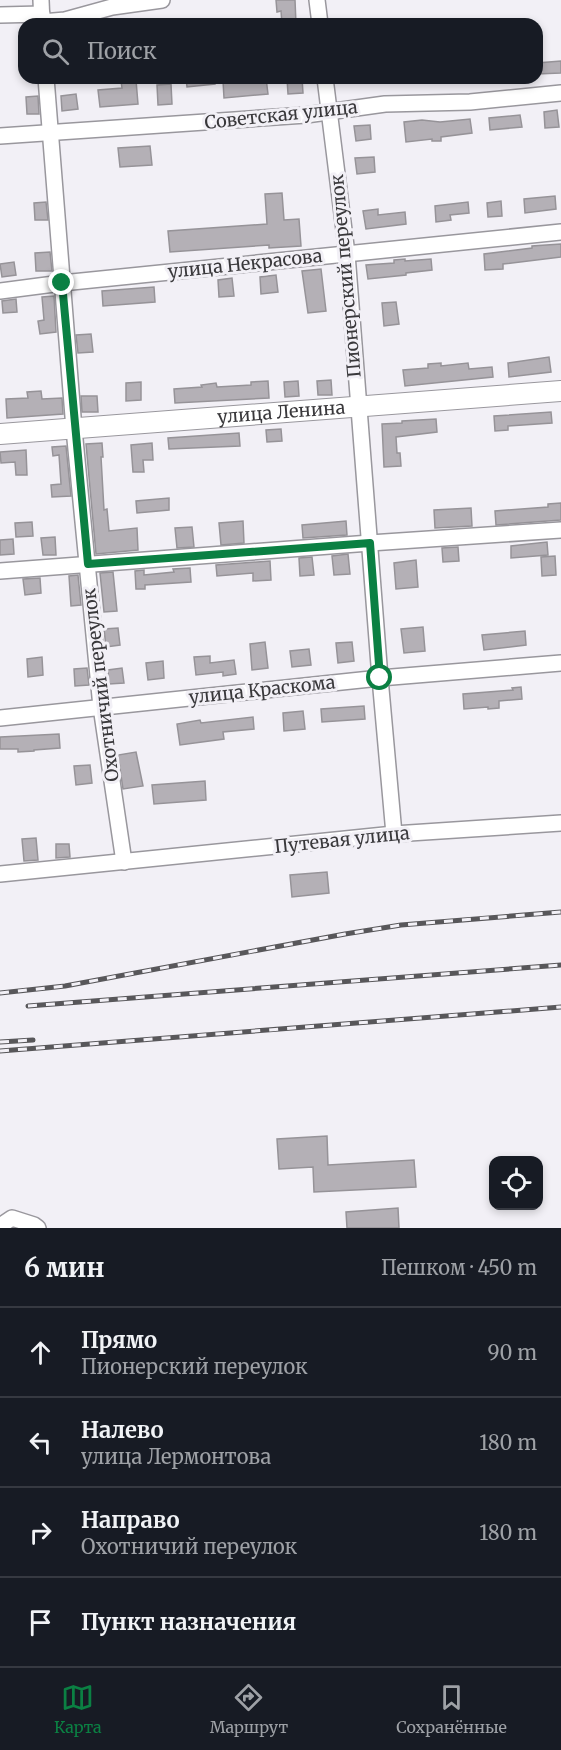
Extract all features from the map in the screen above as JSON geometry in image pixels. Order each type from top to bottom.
[{"type":"main road","name":"улица Ленина","points":[[0,434],[561,391]]},
{"type":"street","points":[[72,18],[112,7],[162,0]]},
{"type":"street","points":[[317,0],[319,18]]},
{"type":"street","points":[[0,15],[42,15]]},
{"type":"street","name":"Охотничий переулок","points":[[46,84],[74,429],[101,707],[124,862]]},
{"type":"street","name":"Пионерский переулок","points":[[327,84],[347,254],[394,834]]},
{"type":"street","name":"Советская улица","points":[[0,136],[306,115],[385,104],[470,102],[561,93]]},
{"type":"street","name":"улица Некрасова","points":[[0,291],[561,232]]},
{"type":"street","points":[[0,571],[561,530]]},
{"type":"street","name":"улица Краскома","points":[[0,718],[380,678],[561,663]]},
{"type":"street","name":"Путевая улица","points":[[0,874],[394,834],[561,823]]},
{"type":"street","points":[[6,1222],[34,1224],[38,1228]]},
{"type":"building","points":[[276,0],[295,0],[296,18],[282,18],[281,11],[277,12]]},
{"type":"building","points":[[561,61],[561,73],[543,74],[543,62]]},
{"type":"building","points":[[121,84],[136,84],[138,104],[100,107],[98,90],[122,88]]},
{"type":"building","points":[[171,84],[172,104],[158,105],[157,85]]},
{"type":"building","points":[[187,84],[215,84],[187,87]]},
{"type":"building","points":[[223,84],[267,84],[268,94],[224,98]]},
{"type":"building","points":[[287,84],[302,84],[303,93],[288,94]]},
{"type":"building","points":[[76,94],[78,109],[62,111],[61,96]]},
{"type":"building","points":[[38,96],[39,114],[27,114],[26,97]]},
{"type":"building","points":[[557,110],[559,127],[545,128],[544,112]]},
{"type":"building","points":[[520,115],[522,127],[490,130],[489,118]]},
{"type":"building","points":[[470,119],[472,133],[441,137],[441,141],[432,141],[432,139],[406,142],[404,122]]},
{"type":"building","points":[[370,125],[371,139],[356,141],[354,126]]},
{"type":"building","points":[[150,146],[152,165],[120,167],[118,148]]},
{"type":"building","points":[[374,157],[375,172],[357,174],[355,158]]},
{"type":"building","points":[[282,193],[284,220],[299,219],[301,246],[269,248],[269,245],[170,252],[168,231],[267,224],[265,194]]},
{"type":"building","points":[[555,196],[556,209],[525,213],[524,199]]},
{"type":"building","points":[[501,201],[502,216],[488,217],[487,203]]},
{"type":"building","points":[[46,202],[48,220],[35,220],[34,203]]},
{"type":"building","points":[[468,202],[469,213],[450,215],[451,220],[436,222],[435,206]]},
{"type":"building","points":[[378,209],[378,215],[405,212],[406,224],[366,229],[363,211]]},
{"type":"building","points":[[561,244],[561,257],[503,264],[503,269],[485,270],[484,254]]},
{"type":"building","points":[[50,252],[52,271],[36,271],[35,253]]},
{"type":"building","points":[[405,259],[405,261],[431,259],[432,270],[368,279],[366,265],[394,263],[394,260]]},
{"type":"building","points":[[14,262],[16,275],[2,277],[0,264]]},
{"type":"building","points":[[321,269],[326,311],[308,313],[302,271]]},
{"type":"building","points":[[276,275],[278,292],[261,294],[260,277]]},
{"type":"building","points":[[232,278],[234,296],[219,297],[218,280]]},
{"type":"building","points":[[154,287],[155,302],[103,306],[102,291]]},
{"type":"building","points":[[54,296],[56,332],[40,334],[38,321],[44,320],[42,297]]},
{"type":"building","points":[[16,299],[17,312],[3,313],[2,301]]},
{"type":"building","points":[[396,302],[399,324],[384,326],[382,303]]},
{"type":"building","points":[[91,334],[93,352],[78,353],[76,335]]},
{"type":"building","points":[[549,357],[551,372],[509,377],[508,363]]},
{"type":"building","points":[[441,363],[441,366],[468,363],[469,369],[492,367],[493,377],[405,386],[403,370],[428,368],[428,364]]},
{"type":"building","points":[[331,380],[332,395],[318,395],[317,381]]},
{"type":"building","points":[[268,381],[269,398],[175,403],[174,389],[202,387],[201,385],[216,383],[217,387],[251,385],[251,382]]},
{"type":"building","points":[[298,381],[299,396],[285,397],[284,382]]},
{"type":"building","points":[[141,382],[141,400],[126,401],[126,383]]},
{"type":"building","points":[[41,391],[42,399],[62,398],[63,414],[7,418],[6,399],[28,398],[27,392]]},
{"type":"building","points":[[81,396],[97,396],[98,412],[82,412]]},
{"type":"building","points":[[551,412],[552,423],[508,426],[508,430],[495,431],[494,416]]},
{"type":"building","points":[[436,419],[437,432],[396,437],[401,466],[384,467],[382,424]]},
{"type":"building","points":[[281,429],[282,441],[267,442],[266,430]]},
{"type":"building","points":[[239,433],[240,446],[169,449],[168,438]]},
{"type":"building","points":[[102,443],[104,510],[107,509],[109,531],[137,528],[138,550],[96,554],[86,444]]},
{"type":"building","points":[[152,443],[153,460],[143,460],[144,472],[133,472],[131,445]]},
{"type":"building","points":[[66,446],[71,496],[52,497],[51,485],[61,484],[59,455],[53,456],[52,447]]},
{"type":"building","points":[[26,450],[27,475],[16,475],[15,462],[1,463],[0,452]]},
{"type":"building","points":[[169,498],[169,510],[137,513],[136,501]]},
{"type":"building","points":[[561,503],[561,520],[496,525],[495,511],[548,507],[548,504]]},
{"type":"building","points":[[471,508],[472,526],[435,528],[434,510]]},
{"type":"building","points":[[243,521],[244,543],[221,545],[219,523]]},
{"type":"building","points":[[346,521],[347,535],[303,538],[302,525]]},
{"type":"building","points":[[32,522],[33,536],[16,537],[15,523]]},
{"type":"building","points":[[192,527],[194,547],[177,548],[175,528]]},
{"type":"building","points":[[55,537],[56,555],[43,555],[41,538]]},
{"type":"building","points":[[13,539],[14,554],[0,555],[0,540]]},
{"type":"building","points":[[547,542],[548,555],[511,558],[511,546]]},
{"type":"building","points":[[458,547],[459,561],[443,562],[442,548]]},
{"type":"building","points":[[348,554],[350,574],[334,575],[332,556]]},
{"type":"building","points":[[555,556],[556,575],[542,576],[541,557]]},
{"type":"building","points":[[312,557],[314,575],[300,576],[299,558]]},
{"type":"building","points":[[416,560],[418,587],[396,589],[394,563]]},
{"type":"building","points":[[270,561],[271,580],[253,581],[253,573],[217,576],[216,565]]},
{"type":"building","points":[[190,568],[191,582],[145,585],[145,589],[136,589],[135,571],[144,570],[144,575]]},
{"type":"building","points":[[113,572],[117,611],[104,612],[100,573]]},
{"type":"building","points":[[78,575],[81,605],[71,606],[69,576]]},
{"type":"building","points":[[40,578],[41,593],[25,595],[23,579]]},
{"type":"building","points":[[423,627],[425,651],[404,653],[401,629]]},
{"type":"building","points":[[118,628],[120,645],[106,647],[104,629]]},
{"type":"building","points":[[525,631],[526,645],[484,650],[482,635]]},
{"type":"building","points":[[265,642],[268,668],[252,670],[250,644]]},
{"type":"building","points":[[352,642],[354,661],[338,663],[336,643]]},
{"type":"building","points":[[309,649],[311,665],[292,667],[290,651]]},
{"type":"building","points":[[210,656],[210,663],[234,660],[236,674],[223,676],[223,672],[196,675],[194,657]]},
{"type":"building","points":[[42,657],[43,675],[28,677],[27,659]]},
{"type":"building","points":[[163,661],[164,678],[148,680],[146,663]]},
{"type":"building","points":[[87,668],[89,685],[75,686],[74,669]]},
{"type":"building","points":[[122,668],[124,683],[109,684],[108,670]]},
{"type":"building","points":[[521,687],[522,699],[499,701],[499,708],[464,709],[463,694],[513,690],[512,688]]},
{"type":"building","points":[[364,706],[365,719],[322,722],[321,709]]},
{"type":"building","points":[[303,711],[305,729],[284,731],[283,713]]},
{"type":"building","points":[[253,717],[254,729],[223,732],[224,739],[180,745],[177,724],[200,720],[201,723]]},
{"type":"building","points":[[59,734],[60,748],[18,752],[18,749],[0,749],[0,737]]},
{"type":"building","points":[[136,752],[143,786],[123,789],[118,755]]},
{"type":"building","points":[[90,765],[92,783],[76,785],[74,766]]},
{"type":"building","points":[[205,781],[206,800],[154,804],[152,785]]},
{"type":"building","points":[[36,838],[38,860],[24,861],[22,839]]},
{"type":"building","points":[[56,844],[69,844],[70,857],[56,858]]},
{"type":"building","points":[[327,872],[329,893],[292,897],[290,875]]},
{"type":"building","points":[[327,1136],[328,1165],[414,1160],[416,1187],[314,1192],[313,1167],[279,1169],[277,1139]]},
{"type":"building","points":[[398,1208],[399,1228],[347,1228],[346,1212]]},
{"type":"railway","points":[[0,993],[65,986],[401,925],[561,912]]},
{"type":"railway","points":[[28,1006],[561,965]]},
{"type":"railway","points":[[0,1051],[561,1007]]},
{"type":"railway","points":[[0,1042],[33,1040]]},
{"type":"route","points":[[62,283],[88,564],[370,543],[380,678]]}]
